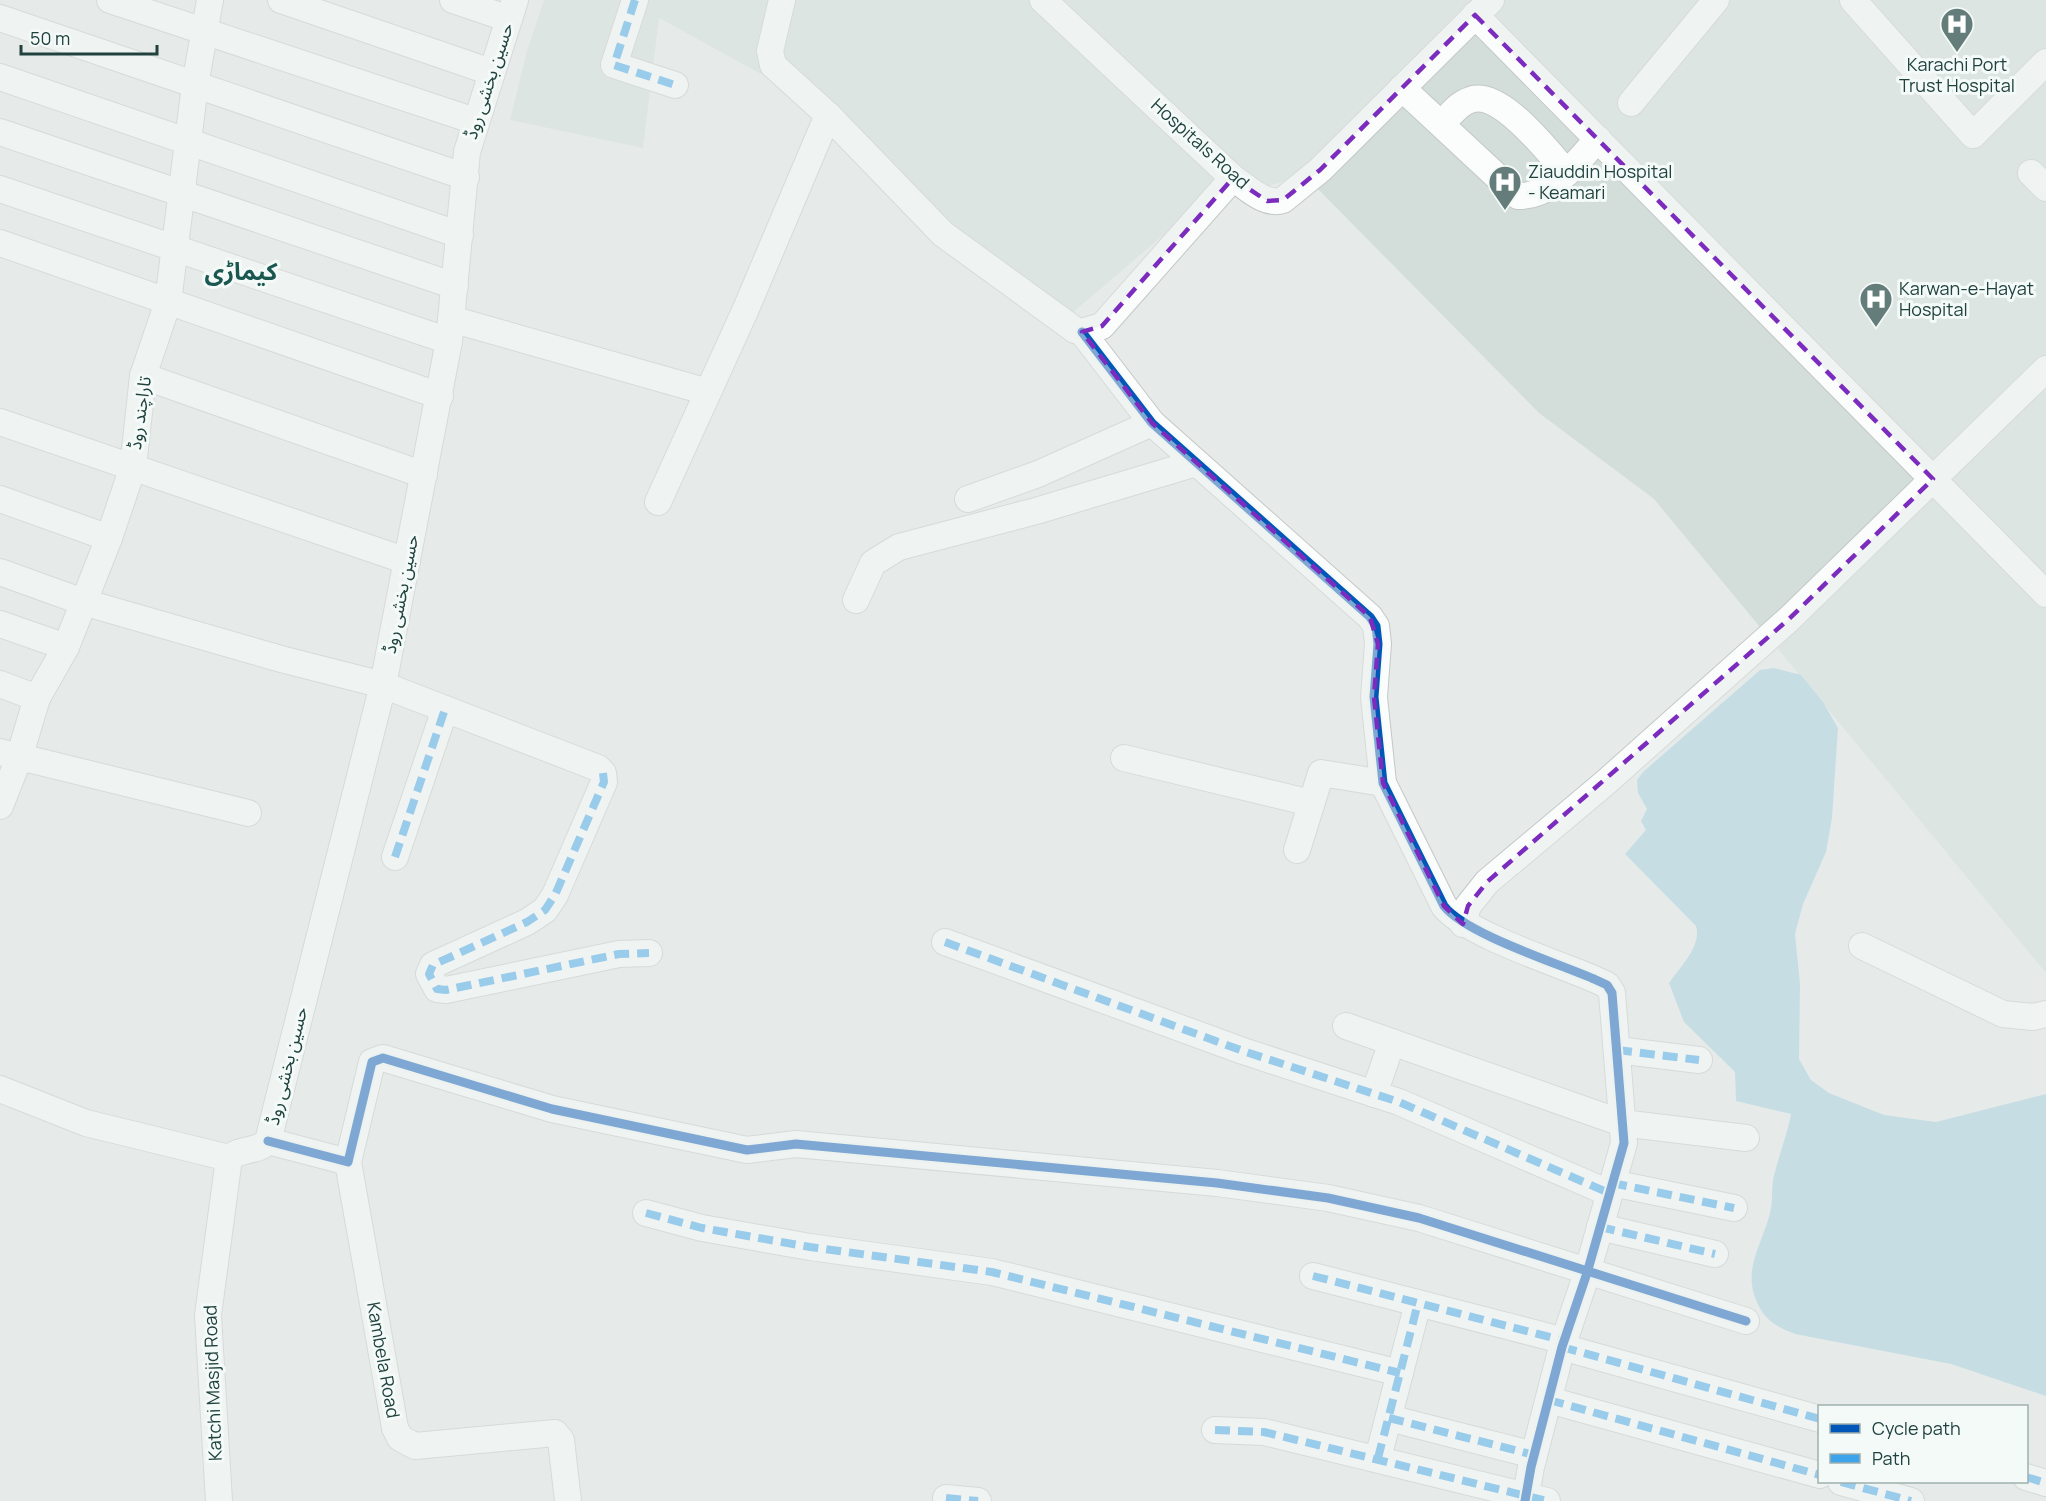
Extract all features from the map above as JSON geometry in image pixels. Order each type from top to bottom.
[{"type":"street","points":[[110,0],[475,121]]},
{"type":"street","name":"تاراچند روڈ","points":[[0,806],[10,755],[37,698],[66,647],[109,538],[133,467],[143,376],[168,302],[195,85],[210,0]]},
{"type":"street","points":[[281,0],[491,72]]},
{"type":"street","points":[[453,0],[512,9]]},
{"type":"street","points":[[635,0],[614,65],[675,85]]},
{"type":"street","points":[[782,0],[770,51],[773,65],[828,115],[943,234],[1074,330],[1082,332],[1102,326],[1233,178]]},
{"type":"street","name":"Hospitals Road","points":[[1043,0],[1233,178],[1267,201],[1275,202],[1282,200],[1320,170],[1483,8]]},
{"type":"street","points":[[1631,103],[1716,0]]},
{"type":"street","points":[[1853,0],[1974,135],[2046,62]]},
{"type":"street","points":[[1483,8],[1598,140],[2046,594]]},
{"type":"street","name":"حسین بخشی روڈ","points":[[229,1158],[235,1153],[264,1145],[268,1141],[383,685],[440,396],[455,286],[467,152],[512,9]]},
{"type":"street","points":[[0,18],[466,177]]},
{"type":"street","points":[[0,77],[460,235]]},
{"type":"street","points":[[1402,88],[1518,196],[1529,196],[1546,189],[1598,140]]},
{"type":"street","points":[[1442,124],[1461,105],[1472,98],[1488,99],[1506,109],[1566,172]]},
{"type":"street","points":[[658,502],[828,115]]},
{"type":"street","points":[[0,132],[455,286]]},
{"type":"street","points":[[0,189],[175,248],[450,330],[708,392]]},
{"type":"street","points":[[0,243],[440,396]]},
{"type":"street","points":[[1082,332],[1152,423],[1370,617],[1376,626],[1378,644],[1374,698],[1383,783],[1444,906],[1463,924],[1607,985],[1612,993],[1624,1143],[1564,1344],[1534,1455],[1532,1499],[1378,1458],[1264,1432],[1215,1430]]},
{"type":"street","points":[[1463,924],[1468,906],[1487,882],[1605,783],[1789,619],[2046,369]]},
{"type":"street","points":[[143,376],[424,475]]},
{"type":"street","points":[[0,422],[407,561]]},
{"type":"street","points":[[968,499],[1038,474],[1152,423]]},
{"type":"street","points":[[856,600],[873,563],[899,547],[1036,511],[1196,462]]},
{"type":"street","points":[[0,499],[109,538]]},
{"type":"street","points":[[0,572],[83,602],[281,659],[383,685],[598,768],[603,773],[604,782],[555,895],[545,910],[527,922],[433,965],[429,974],[436,989],[446,990],[619,954],[649,953]]},
{"type":"street","points":[[0,624],[66,647]]},
{"type":"street","points":[[0,684],[37,698]]},
{"type":"street","points":[[395,856],[445,709]]},
{"type":"street","points":[[10,755],[248,813]]},
{"type":"street","points":[[1124,758],[1311,803]]},
{"type":"street","points":[[1297,850],[1322,773],[1383,783]]},
{"type":"street","points":[[945,942],[1243,1051],[1374,1094],[1611,1188],[1734,1208]]},
{"type":"street","points":[[1862,946],[2003,1014],[2033,1017],[2046,1014]]},
{"type":"street","points":[[1346,1026],[1622,1123],[1746,1138]]},
{"type":"street","points":[[1374,1094],[1392,1042]]},
{"type":"street","points":[[1617,1050],[1699,1060]]},
{"type":"street","points":[[268,1141],[348,1162],[372,1062],[376,1058],[383,1058],[552,1109],[747,1150],[796,1144],[1159,1178],[1328,1198],[1419,1218],[1587,1273],[1746,1321]]},
{"type":"street","points":[[0,1089],[86,1123],[229,1158]]},
{"type":"street","name":"Katchi Masjid Road","points":[[219,1501],[208,1316],[229,1158]]},
{"type":"street","name":"Kambela Road","points":[[348,1162],[395,1428],[400,1438],[415,1446],[555,1433],[561,1440],[568,1501]]},
{"type":"street","points":[[646,1214],[702,1228],[810,1248],[992,1272],[1400,1373]]},
{"type":"street","points":[[1599,1227],[1715,1254]]},
{"type":"street","points":[[1312,1276],[1564,1344],[1818,1418]]},
{"type":"street","points":[[1378,1458],[1418,1303]]},
{"type":"street","points":[[1549,1400],[1818,1475]]},
{"type":"street","points":[[1389,1418],[1534,1455]]},
{"type":"street","points":[[2028,1478],[2046,1483]]},
{"type":"street","points":[[1845,1483],[1911,1501]]},
{"type":"street","points":[[946,1498],[978,1501]]},
{"type":"highlighted area","points":[[1475,15],[1933,479],[1789,619],[1487,882],[1468,906],[1463,924],[1444,906],[1383,783],[1374,697],[1378,644],[1370,617],[1152,423],[1082,332],[1102,326],[1233,178],[1267,201],[1283,200],[1320,170]]},
{"type":"shaded area","points":[[544,0],[2046,0],[2046,973],[1654,499],[1539,413],[1305,176],[1200,204],[1057,326],[777,83],[659,18],[643,148],[510,120],[527,51]]},
{"type":"water","points":[[1774,668],[1801,675],[1823,702],[1838,728],[1832,818],[1826,852],[1803,904],[1795,934],[1800,984],[1799,1059],[1811,1080],[1829,1093],[1884,1115],[1936,1122],[2046,1094],[2046,1396],[1951,1364],[1795,1334],[1771,1322],[1756,1300],[1752,1288],[1753,1265],[1768,1220],[1774,1177],[1791,1114],[1736,1101],[1735,1072],[1684,1022],[1669,983],[1693,949],[1697,934],[1696,926],[1625,854],[1646,830],[1641,821],[1647,809],[1638,793],[1637,780],[1643,772],[1760,670]]},
{"type":"marked path","points":[[635,0],[614,65],[675,85]]},
{"type":"marked path","points":[[395,857],[445,709]]},
{"type":"marked path","points":[[603,773],[604,782],[555,895],[545,910],[527,922],[433,965],[429,974],[437,989],[446,990],[619,954],[649,953]]},
{"type":"marked path","points":[[945,942],[1243,1051],[1399,1102],[1609,1193]]},
{"type":"marked path","points":[[1617,1050],[1699,1060]]},
{"type":"marked path","points":[[1612,1183],[1734,1208]]},
{"type":"marked path","points":[[646,1213],[702,1228],[810,1247],[992,1272],[1400,1373]]},
{"type":"marked path","points":[[1600,1227],[1715,1254]]},
{"type":"marked path","points":[[1313,1276],[1565,1341]]},
{"type":"marked path","points":[[1378,1458],[1418,1303]]},
{"type":"marked path","points":[[1562,1347],[1818,1418]]},
{"type":"marked path","points":[[1549,1400],[1818,1474]]},
{"type":"marked path","points":[[1389,1418],[1534,1455]]},
{"type":"marked path","points":[[1215,1430],[1264,1432],[1547,1501]]},
{"type":"marked path","points":[[2028,1478],[2046,1483]]},
{"type":"marked path","points":[[1845,1483],[1911,1501]]},
{"type":"marked path","points":[[946,1498],[978,1501]]},
{"type":"cycle path","points":[[1082,332],[1152,423],[1370,617],[1376,626],[1378,644],[1374,697],[1383,783],[1444,906],[1455,917],[1491,937],[1607,985],[1612,993],[1624,1143],[1587,1273],[1562,1347],[1531,1467],[1525,1501]]},
{"type":"cycle path","points":[[268,1141],[348,1162],[372,1062],[383,1058],[552,1109],[747,1150],[796,1144],[1217,1183],[1328,1198],[1419,1218],[1746,1321]]},
{"type":"place","name":"Karachi Port Trust Hospital","points":[[1957,53]]},
{"type":"place","name":"Ziauddin Hospital - Keamari","points":[[1505,211]]},
{"type":"place","name":"Karwan-e-Hayat Hospital","points":[[1876,328]]},
{"type":"district","name":"کیماڑی","points":[[241,272]]}]
